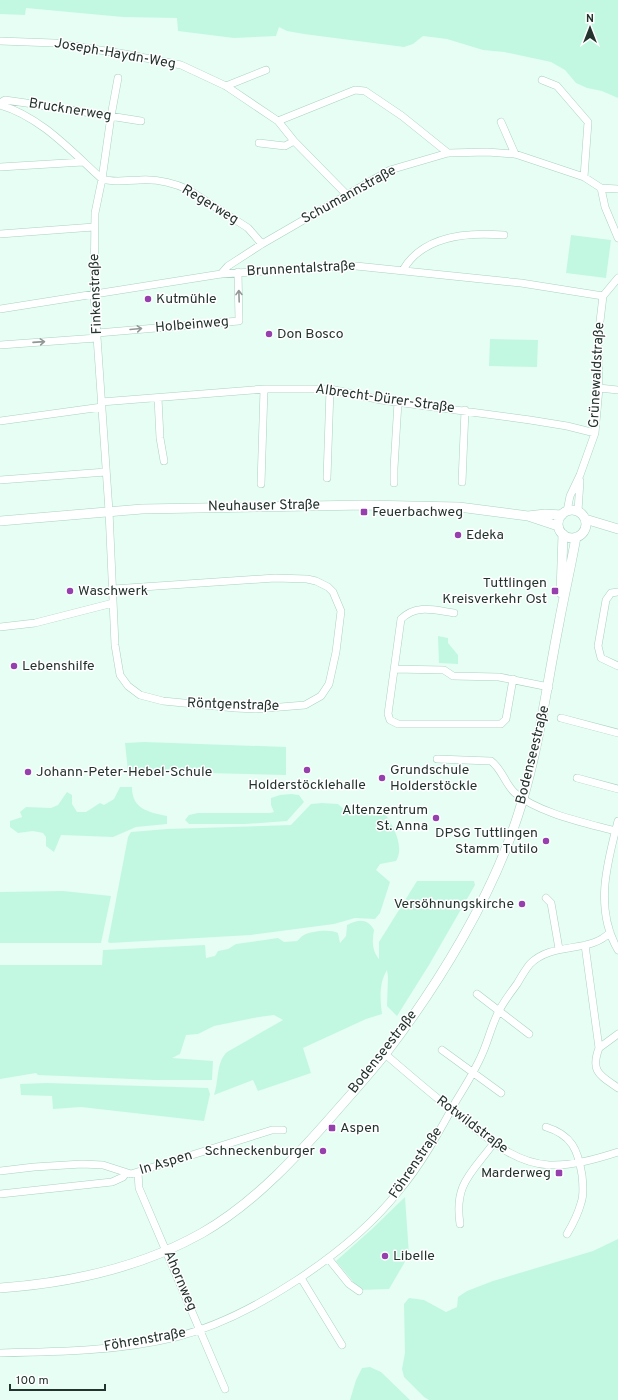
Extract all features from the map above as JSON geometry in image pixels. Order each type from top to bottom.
[{"type":"street","name":"Joseph-Haydn-Weg","points":[[0,41],[54,43],[125,54],[181,65],[226,86],[278,121],[294,142],[347,195]]},
{"type":"street","points":[[226,86],[266,70]]},
{"type":"street","name":"Finkenstraße","points":[[109,512],[94,293],[94,227],[95,213],[118,78]]},
{"type":"street","points":[[542,80],[557,86],[588,122],[584,177]]},
{"type":"street","points":[[278,121],[355,90],[365,91],[402,116],[448,153]]},
{"type":"street","name":"Brucknerweg","points":[[0,104],[5,100],[141,121]]},
{"type":"street","points":[[0,104],[12,108],[37,123],[102,179]]},
{"type":"street","points":[[501,122],[515,154]]},
{"type":"street","points":[[259,143],[285,146],[294,142]]},
{"type":"street","name":"Schumannstraße","points":[[221,274],[228,266],[262,244],[390,170],[448,153],[487,152],[515,154],[584,177],[601,188]]},
{"type":"street","points":[[0,167],[83,162]]},
{"type":"street","name":"Regerweg","points":[[102,179],[109,182],[141,180],[163,182],[180,186],[189,190],[248,228],[262,244]]},
{"type":"street","points":[[618,189],[601,188],[605,207],[618,238]]},
{"type":"street","points":[[0,234],[94,227]]},
{"type":"street","points":[[403,270],[415,254],[447,238],[468,234],[504,236]]},
{"type":"street","name":"Brunnentalstraße","points":[[0,309],[221,274],[356,266],[521,283],[603,296]]},
{"type":"street","name":"Holbeinweg","points":[[97,336],[240,321],[238,272]]},
{"type":"street","points":[[603,296],[618,278]]},
{"type":"street","name":"Grünewaldstraße","points":[[564,513],[595,433],[599,388],[598,338],[603,296]]},
{"type":"street","points":[[0,345],[97,336]]},
{"type":"street","points":[[599,388],[618,390]]},
{"type":"street","points":[[261,484],[264,389]]},
{"type":"street","name":"Albrecht-Dürer-Straße","points":[[0,421],[101,405],[158,398],[264,389],[330,389],[398,402],[465,410],[567,426],[595,433]]},
{"type":"street","points":[[327,478],[330,389]]},
{"type":"street","points":[[158,398],[160,438],[164,461]]},
{"type":"street","points":[[394,483],[398,402]]},
{"type":"street","points":[[462,482],[465,410]]},
{"type":"street","points":[[0,480],[106,472]]},
{"type":"street","name":"Grünewaldstraße","points":[[578,511],[580,475]]},
{"type":"street","name":"Neuhauser Straße","points":[[0,521],[109,512],[254,506],[432,506],[460,507],[532,518],[558,526]]},
{"type":"street","points":[[578,511],[585,518],[618,531],[585,530],[576,537],[571,538],[563,534],[558,526],[564,513],[578,511]]},
{"type":"street","name":"Röntgenstraße","points":[[109,512],[115,645],[120,675],[128,686],[140,695],[163,701],[215,707],[256,709],[305,705],[320,696],[329,684],[336,652],[341,611],[338,600],[333,592],[328,587],[316,581],[307,579],[275,578],[113,589]]},
{"type":"street","name":"Neuhauser Straße","points":[[532,518],[545,514],[564,513]]},
{"type":"street","points":[[585,518],[585,530]]},
{"type":"street","name":"Bodenseestraße","points":[[559,624],[563,534]]},
{"type":"street","name":"Bodenseestraße","points":[[0,1288],[66,1281],[90,1276],[146,1260],[203,1232],[261,1189],[316,1136],[385,1054],[421,1004],[467,928],[507,845],[535,757],[576,537]]},
{"type":"street","points":[[618,592],[611,593],[606,600],[598,646],[601,658],[618,666]]},
{"type":"street","points":[[0,627],[35,623],[113,603]]},
{"type":"street","points":[[454,612],[421,608],[407,612],[401,619],[388,714],[390,720],[398,724],[501,724],[506,719],[513,679]]},
{"type":"street","points":[[394,669],[444,670],[452,676],[499,676],[549,687]]},
{"type":"street","points":[[561,718],[618,733]]},
{"type":"street","points":[[437,759],[491,761],[499,768],[515,793],[523,798],[569,818],[615,831]]},
{"type":"street","points":[[578,778],[618,789]]},
{"type":"street","points":[[618,821],[604,880],[603,895],[610,932],[618,950]]},
{"type":"street","points":[[546,898],[551,903],[559,949]]},
{"type":"street","name":"Föhrenstraße","points":[[0,1354],[111,1347],[158,1341],[201,1329],[248,1309],[301,1278],[328,1258],[380,1212],[399,1192],[425,1153],[473,1073],[499,1010],[530,964],[542,955],[559,949],[601,941],[610,932]]},
{"type":"street","points":[[585,945],[599,1048],[595,1060],[596,1068],[600,1075],[618,1088]]},
{"type":"street","points":[[476,994],[529,1034]]},
{"type":"street","points":[[599,1048],[618,1034]]},
{"type":"street","points":[[442,1050],[501,1093]]},
{"type":"street","name":"Rotwildstraße","points":[[385,1054],[450,1110],[493,1144],[513,1155],[538,1164],[558,1165],[580,1162],[618,1152]]},
{"type":"street","points":[[546,1127],[561,1133],[572,1143],[577,1151],[580,1162],[582,1201],[567,1234]]},
{"type":"street","name":"In Aspen","points":[[0,1171],[82,1164],[103,1165],[126,1174],[138,1173],[272,1130],[283,1130]]},
{"type":"street","points":[[460,1224],[458,1207],[460,1194],[469,1176],[493,1144]]},
{"type":"street","name":"Ahornweg","points":[[138,1173],[139,1188],[201,1329],[225,1389]]},
{"type":"street","points":[[0,1194],[112,1182],[126,1174]]},
{"type":"street","points":[[328,1258],[349,1284],[359,1292]]},
{"type":"street","points":[[301,1278],[342,1345]]},
{"type":"green space","points":[[0,0],[618,0],[618,98],[602,91],[587,88],[576,83],[565,70],[551,62],[504,52],[483,50],[447,39],[423,36],[413,44],[404,47],[304,34],[287,31],[279,27],[276,36],[234,38],[178,31],[177,18],[123,17],[26,8],[25,15],[0,14]]},
{"type":"green space","points":[[571,235],[611,240],[606,278],[566,273]]},
{"type":"green space","points":[[490,339],[538,340],[537,367],[489,366]]},
{"type":"green space","points":[[438,636],[448,638],[448,643],[458,655],[458,664],[439,663]]},
{"type":"green space","points":[[144,742],[286,747],[286,775],[128,771],[125,743]]},
{"type":"green space","points":[[120,787],[132,787],[135,800],[138,805],[148,811],[167,816],[167,824],[136,827],[113,837],[61,835],[54,852],[46,846],[46,837],[43,833],[33,831],[18,833],[10,827],[10,821],[22,817],[20,812],[26,807],[51,808],[58,805],[67,792],[72,795],[72,804],[77,812],[86,812],[100,803],[104,805],[114,799]]},
{"type":"green space","points":[[291,794],[299,795],[304,802],[287,821],[246,824],[189,824],[185,820],[189,815],[198,813],[270,813],[274,812],[271,805],[271,798]]},
{"type":"green space","points":[[311,804],[338,804],[346,811],[384,812],[397,836],[399,849],[396,861],[380,864],[376,870],[390,882],[380,913],[375,919],[355,918],[334,924],[251,935],[108,942],[128,837],[131,832],[167,829],[291,825]]},
{"type":"green space","points":[[417,881],[474,881],[475,885],[429,965],[397,1016],[387,1006],[387,970],[381,986],[382,1014],[366,1019],[303,1048],[311,1073],[258,1091],[253,1080],[214,1095],[219,1066],[223,1056],[227,1052],[283,1020],[274,1015],[214,1026],[198,1034],[186,1035],[180,1054],[172,1058],[213,1061],[212,1080],[154,1080],[38,1075],[36,1073],[0,1079],[0,965],[102,965],[103,950],[205,945],[206,958],[215,956],[218,951],[228,949],[236,944],[278,938],[284,942],[297,941],[302,936],[311,932],[321,931],[338,933],[340,943],[346,936],[347,925],[359,921],[369,923],[372,926],[374,930],[373,946],[379,959],[379,942]]},
{"type":"green space","points":[[63,891],[111,896],[101,943],[0,943],[0,892]]},
{"type":"green space","points":[[47,1083],[208,1088],[210,1094],[204,1121],[81,1107],[53,1109],[52,1096],[21,1095],[20,1084]]},
{"type":"green space","points":[[405,1197],[409,1255],[389,1289],[360,1290],[336,1261]]},
{"type":"green space","points":[[618,1239],[618,1400],[429,1400],[404,1377],[402,1369],[405,1353],[404,1304],[409,1298],[424,1300],[446,1312],[457,1307],[458,1297],[467,1291],[493,1281],[593,1251]]},
{"type":"green space","points":[[370,1367],[381,1372],[410,1400],[350,1400],[356,1380],[362,1368]]},
{"type":"place","name":"Kutmühle","points":[[148,299]]},
{"type":"place","name":"Don Bosco","points":[[269,334]]},
{"type":"place","name":"Feuerbachweg","points":[[364,512]]},
{"type":"place","name":"Edeka","points":[[458,535]]},
{"type":"place","name":"Waschwerk","points":[[70,591]]},
{"type":"place","name":"Tuttlingen Kreisverkehr Ost","points":[[555,591]]},
{"type":"place","name":"Lebenshilfe","points":[[14,666]]},
{"type":"place","name":"Holderstöcklehalle","points":[[307,770]]},
{"type":"place","name":"Johann-Peter-Hebel-Schule","points":[[28,772]]},
{"type":"place","name":"Grundschule Holderstöckle","points":[[382,778]]},
{"type":"place","name":"Altenzentrum St. Anna","points":[[436,818]]},
{"type":"place","name":"DPSG Tuttlingen Stamm Tutilo","points":[[546,841]]},
{"type":"place","name":"Versöhnungskirche","points":[[522,904]]},
{"type":"place","name":"Aspen","points":[[332,1128]]},
{"type":"place","name":"Schneckenburger","points":[[323,1151]]},
{"type":"place","name":"Marderweg","points":[[559,1173]]},
{"type":"place","name":"Libelle","points":[[385,1256]]}]
